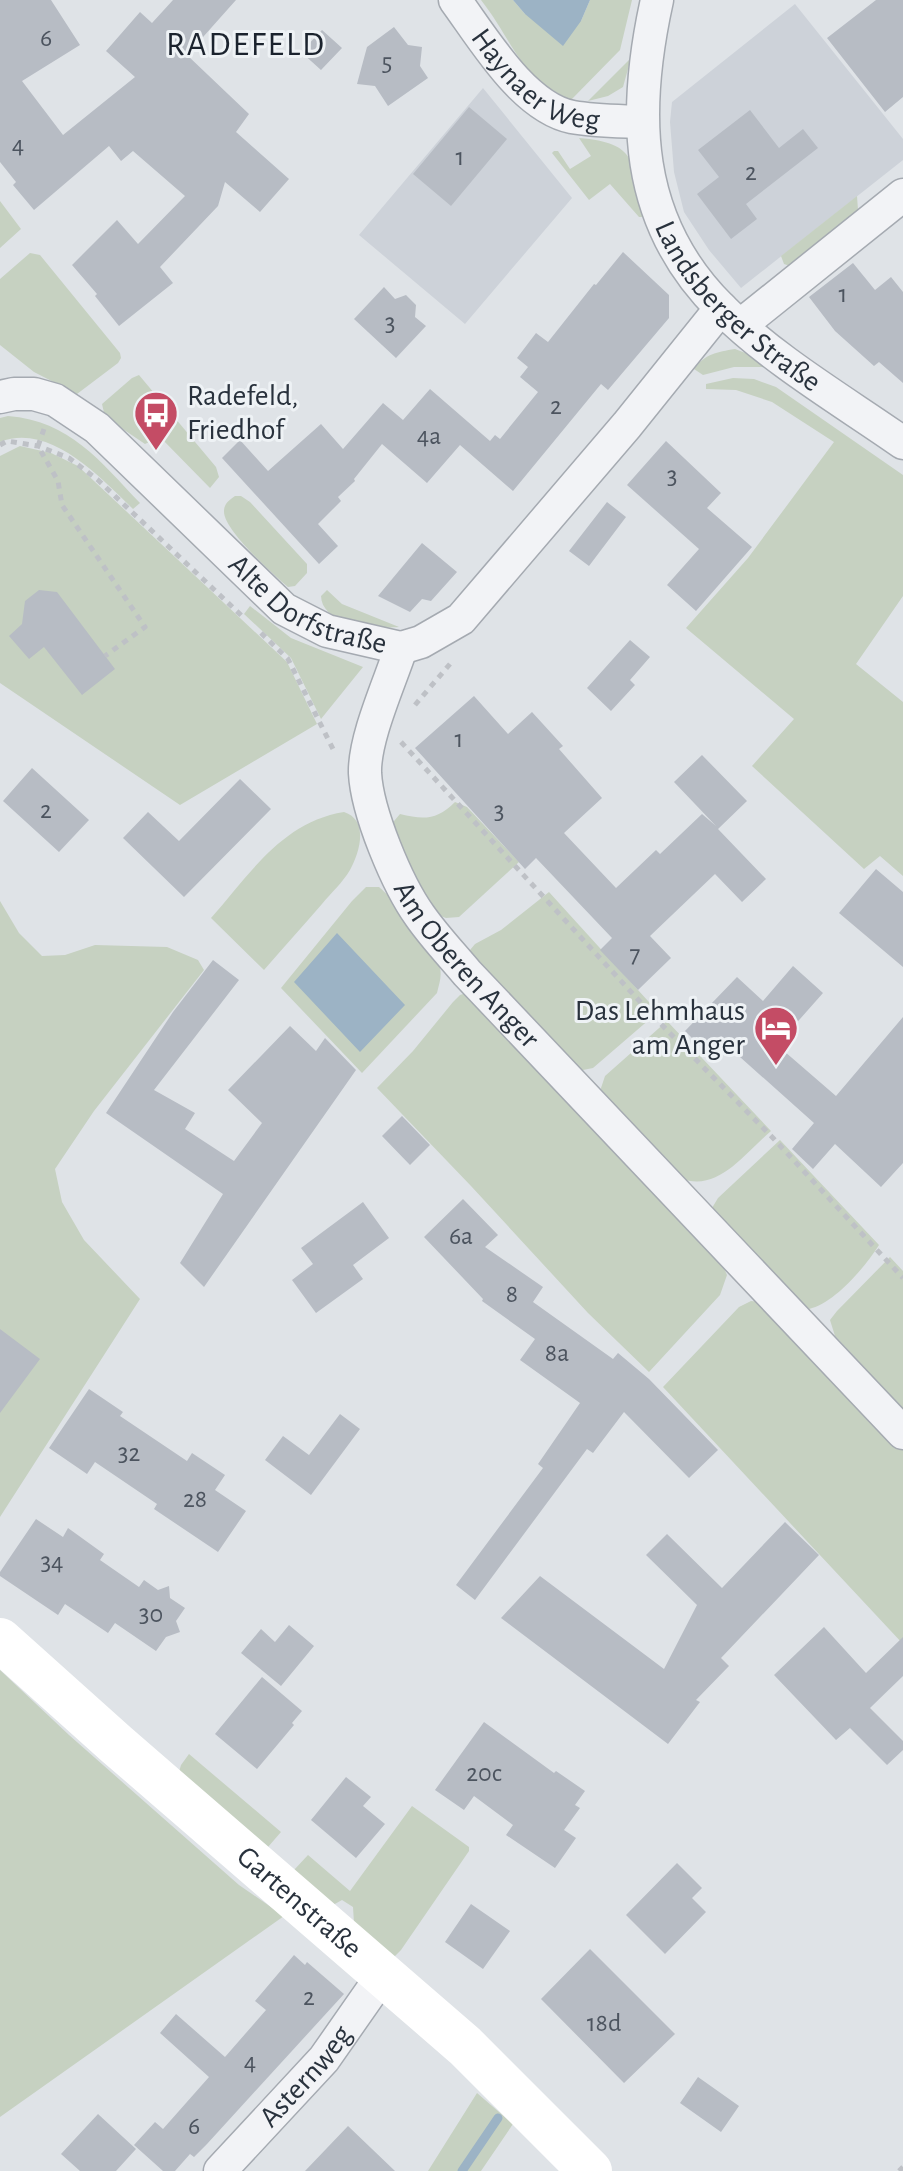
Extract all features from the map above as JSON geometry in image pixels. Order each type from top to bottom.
[{"type":"main road","name":"Gartenstraße","points":[[0,1640],[465,2046],[590,2171]]},
{"type":"street","name":"Haynaer Weg","points":[[455,0],[490,49],[539,102],[570,117],[641,122]]},
{"type":"street","name":"Landsberger Straße","points":[[657,0],[645,53],[641,122],[655,201],[670,239],[690,272],[731,316],[771,350],[903,443]]},
{"type":"street","name":"Alte Dorfstraße","points":[[5,388],[55,400],[97,428],[284,609],[327,631],[401,648],[421,642],[461,619],[627,425],[731,316],[903,195]]},
{"type":"street","name":"Am Oberen Anger","points":[[401,648],[369,745],[365,772],[374,814],[386,848],[419,915],[467,973],[903,1433]]},
{"type":"street","name":"Asternweg","points":[[220,2171],[324,2059],[382,1976]]},
{"type":"path","points":[[0,445],[7,441],[38,446],[69,458],[98,480],[243,617]]},
{"type":"path","points":[[38,446],[58,481],[62,505],[145,627],[105,656]]},
{"type":"path","points":[[409,716],[473,636],[461,619]]},
{"type":"path","points":[[254,627],[288,659],[336,754]]},
{"type":"path","points":[[398,739],[656,1019],[773,1138],[903,1278]]},
{"type":"shaded area","points":[[795,4],[903,139],[903,160],[741,288],[709,250],[684,212],[674,172],[670,122],[672,102]]},
{"type":"shaded area","points":[[483,88],[572,198],[465,324],[359,235]]},
{"type":"green space","points":[[481,0],[513,0],[525,14],[581,21],[590,0],[632,0],[620,50],[571,100],[539,80],[527,68]]},
{"type":"green space","points":[[631,58],[623,87],[608,96],[588,101]]},
{"type":"green space","points":[[579,138],[623,150],[634,168],[644,213],[642,217],[610,184],[589,200],[552,153],[558,151],[570,169],[591,156]]},
{"type":"green space","points":[[857,196],[858,210],[790,266],[784,264],[781,256]]},
{"type":"green space","points":[[0,201],[21,229],[0,248]]},
{"type":"green space","points":[[30,253],[40,255],[120,353],[118,363],[77,394],[34,372],[0,345],[0,279]]},
{"type":"green space","points":[[735,349],[756,357],[766,367],[734,367],[703,375],[694,369],[712,354]]},
{"type":"green space","points":[[139,375],[216,467],[219,477],[210,488],[160,437],[145,444],[105,417],[102,404]]},
{"type":"green space","points":[[733,378],[754,379],[776,387],[903,475],[903,596],[856,664],[903,702],[903,876],[880,856],[864,869],[752,766],[794,719],[686,628],[748,558],[834,442],[772,402],[736,390],[706,389],[706,384]]},
{"type":"green space","points":[[0,418],[30,419],[66,435],[97,458],[140,503],[133,509],[90,469],[56,446],[19,438],[0,442]]},
{"type":"green space","points":[[20,446],[51,453],[78,466],[287,662],[317,724],[180,805],[0,683],[0,456]]},
{"type":"green space","points":[[235,496],[250,502],[307,564],[307,573],[295,586],[288,587],[282,582],[231,528],[224,509]]},
{"type":"green space","points":[[327,590],[342,604],[399,627],[364,626],[340,620],[324,606],[321,596]]},
{"type":"green space","points":[[250,606],[291,638],[363,667],[321,719],[291,658],[244,614]]},
{"type":"green space","points":[[455,802],[467,807],[519,862],[459,917],[446,918],[435,914],[389,827],[400,814],[430,817]]},
{"type":"green space","points":[[344,812],[352,816],[360,829],[359,846],[350,870],[264,970],[211,918],[285,838],[322,818]]},
{"type":"green space","points":[[366,887],[379,887],[404,913],[431,950],[441,974],[437,993],[362,1073],[281,988]]},
{"type":"green space","points":[[549,892],[658,1012],[593,1068],[577,1068],[469,957],[475,944],[501,930]]},
{"type":"green space","points":[[0,901],[19,933],[42,956],[65,955],[95,945],[167,947],[198,960],[204,970],[94,1111],[55,1169],[62,1202],[84,1240],[140,1299],[0,1517]]},
{"type":"green space","points":[[466,993],[719,1257],[727,1275],[720,1295],[649,1372],[588,1313],[377,1088],[413,1051],[453,1002]]},
{"type":"green space","points":[[667,1021],[771,1131],[728,1170],[705,1181],[678,1177],[602,1096],[605,1076]]},
{"type":"green space","points":[[780,1140],[879,1245],[839,1292],[809,1309],[718,1219],[712,1208],[718,1198]]},
{"type":"green space","points":[[890,1257],[903,1271],[903,1409],[835,1336],[830,1320]]},
{"type":"green space","points":[[751,1301],[760,1302],[903,1448],[903,1644],[663,1387],[739,1307]]},
{"type":"green space","points":[[0,1670],[239,1885],[284,1916],[0,2117]]},
{"type":"green space","points":[[189,1754],[281,1832],[268,1847],[179,1772]]},
{"type":"green space","points":[[412,1806],[469,1847],[469,1851],[394,1957],[354,1923],[353,1907],[342,1900],[333,1905],[294,1870],[308,1855],[350,1891]]},
{"type":"green space","points":[[477,2093],[513,2124],[481,2171],[428,2171]]},
{"type":"water","points":[[513,0],[590,0],[581,21],[563,46]]},
{"type":"water","points":[[337,933],[405,1005],[360,1052],[294,982]]},
{"type":"building","points":[[0,0],[51,0],[80,45],[22,81],[63,135],[135,77],[106,51],[140,12],[152,23],[173,0],[236,0],[187,55],[249,114],[236,132],[289,179],[260,212],[225,182],[218,206],[160,267],[173,283],[119,326],[72,265],[117,220],[138,244],[185,196],[133,151],[121,161],[109,146],[34,210],[13,185],[16,182],[0,162]]},
{"type":"building","points":[[876,0],[903,0],[903,97],[885,112],[827,38]]},
{"type":"building","points":[[394,27],[408,45],[422,47],[420,66],[428,78],[388,106],[375,86],[357,84],[367,47]]},
{"type":"building","points":[[322,30],[342,48],[321,70],[301,52]]},
{"type":"building","points":[[469,107],[507,139],[451,206],[413,174]]},
{"type":"building","points":[[750,110],[779,148],[803,129],[818,148],[746,204],[757,219],[731,239],[697,194],[719,177],[698,150]]},
{"type":"building","points":[[623,252],[669,295],[669,318],[608,390],[601,384],[513,491],[460,445],[427,483],[382,444],[355,481],[338,497],[341,501],[318,524],[338,546],[319,564],[222,458],[240,440],[268,471],[321,424],[343,449],[383,403],[403,420],[430,389],[490,441],[495,435],[500,439],[538,392],[520,377],[528,367],[517,358],[536,333],[548,342]]},
{"type":"building","points":[[853,263],[875,290],[891,277],[903,292],[903,383],[879,362],[874,366],[835,331],[809,297]]},
{"type":"building","points":[[384,287],[395,299],[406,295],[416,305],[415,317],[426,326],[396,358],[354,319]]},
{"type":"building","points":[[666,441],[721,493],[707,508],[752,547],[696,611],[667,585],[699,549],[627,485]]},
{"type":"building","points":[[607,502],[626,517],[589,566],[569,551]]},
{"type":"building","points":[[422,543],[457,572],[431,601],[422,599],[410,612],[378,596]]},
{"type":"building","points":[[39,590],[57,592],[115,669],[82,695],[44,647],[29,659],[9,636],[22,624],[25,601]]},
{"type":"building","points":[[630,640],[650,657],[630,680],[635,685],[611,711],[587,688]]},
{"type":"building","points":[[474,696],[508,734],[532,712],[563,746],[559,749],[602,798],[564,833],[616,888],[656,850],[660,854],[702,814],[716,826],[674,782],[702,755],[747,801],[718,829],[766,879],[742,902],[715,874],[650,936],[671,958],[638,990],[600,950],[612,938],[536,858],[525,869],[415,748]]},
{"type":"building","points":[[32,768],[89,820],[59,852],[3,801]]},
{"type":"building","points":[[240,779],[271,809],[184,897],[123,838],[148,812],[179,841]]},
{"type":"building","points":[[876,869],[903,892],[903,967],[839,913]]},
{"type":"building","points":[[213,960],[239,980],[154,1090],[195,1113],[185,1129],[234,1161],[262,1123],[228,1090],[290,1026],[316,1051],[325,1038],[356,1070],[204,1287],[180,1263],[223,1194],[106,1113],[173,1012]]},
{"type":"building","points":[[793,966],[823,993],[777,1045],[836,1096],[903,1017],[903,1163],[881,1187],[835,1144],[813,1169],[792,1149],[814,1123],[721,1040],[708,1054],[685,1031],[737,977],[763,1001]]},
{"type":"building","points":[[402,1116],[430,1145],[410,1165],[382,1136]]},
{"type":"building","points":[[463,1199],[498,1235],[485,1247],[543,1287],[533,1302],[613,1359],[618,1353],[649,1379],[718,1450],[689,1478],[624,1412],[593,1453],[587,1449],[475,1600],[456,1585],[543,1468],[538,1464],[580,1403],[520,1360],[535,1339],[482,1301],[424,1237]]},
{"type":"building","points":[[363,1202],[389,1238],[353,1265],[363,1279],[316,1313],[292,1280],[313,1264],[301,1248]]},
{"type":"building","points":[[0,1329],[40,1359],[0,1413]]},
{"type":"building","points":[[89,1389],[123,1412],[120,1416],[187,1461],[192,1453],[225,1475],[215,1490],[246,1511],[218,1552],[154,1509],[157,1504],[95,1462],[87,1474],[49,1448]]},
{"type":"building","points":[[340,1414],[360,1429],[311,1495],[265,1460],[283,1436],[309,1455]]},
{"type":"building","points":[[36,1519],[63,1537],[68,1528],[104,1554],[100,1560],[139,1587],[144,1580],[158,1590],[169,1586],[170,1598],[185,1608],[176,1621],[180,1632],[166,1637],[156,1651],[115,1623],[108,1633],[65,1604],[58,1615],[0,1576]]},
{"type":"building","points":[[785,1522],[819,1555],[721,1658],[729,1666],[696,1700],[700,1702],[668,1744],[501,1618],[540,1576],[664,1669],[697,1605],[646,1555],[667,1534],[722,1588]]},
{"type":"building","points":[[289,1625],[314,1646],[281,1686],[241,1653],[261,1629],[275,1642]]},
{"type":"building","points":[[824,1627],[866,1673],[903,1637],[903,1676],[870,1708],[903,1741],[903,1750],[887,1765],[850,1728],[836,1740],[774,1675]]},
{"type":"building","points":[[262,1677],[302,1711],[257,1769],[215,1734]]},
{"type":"building","points":[[484,1722],[554,1773],[556,1771],[585,1791],[575,1805],[580,1808],[564,1830],[576,1838],[555,1868],[506,1835],[513,1825],[474,1796],[464,1810],[435,1790]]},
{"type":"building","points":[[346,1777],[371,1797],[363,1806],[385,1824],[356,1858],[311,1820]]},
{"type":"building","points":[[677,1863],[702,1888],[692,1898],[706,1912],[665,1954],[626,1915]]},
{"type":"building","points":[[471,1904],[510,1931],[483,1969],[445,1942]]},
{"type":"building","points":[[590,1949],[675,2034],[624,2083],[541,1999]]},
{"type":"building","points":[[294,1955],[305,1965],[307,1962],[344,1994],[194,2157],[190,2154],[175,2171],[163,2171],[134,2145],[155,2122],[163,2129],[209,2077],[160,2033],[176,2014],[225,2057],[266,2010],[255,2001]]},
{"type":"building","points":[[698,2077],[739,2106],[721,2132],[680,2103]]},
{"type":"building","points":[[98,2114],[136,2149],[116,2171],[80,2171],[61,2154]]},
{"type":"building","points":[[348,2126],[395,2171],[305,2171]]},
{"type":"waterway","points":[[462,2171],[498,2118]]},
{"type":"place","name":"Radefeld, Friedhof","points":[[156,452]]},
{"type":"place","name":"Das Lehmhaus am Anger","points":[[776,1067]]},
{"type":"district","name":"RADEFELD","points":[[246,45]]}]
